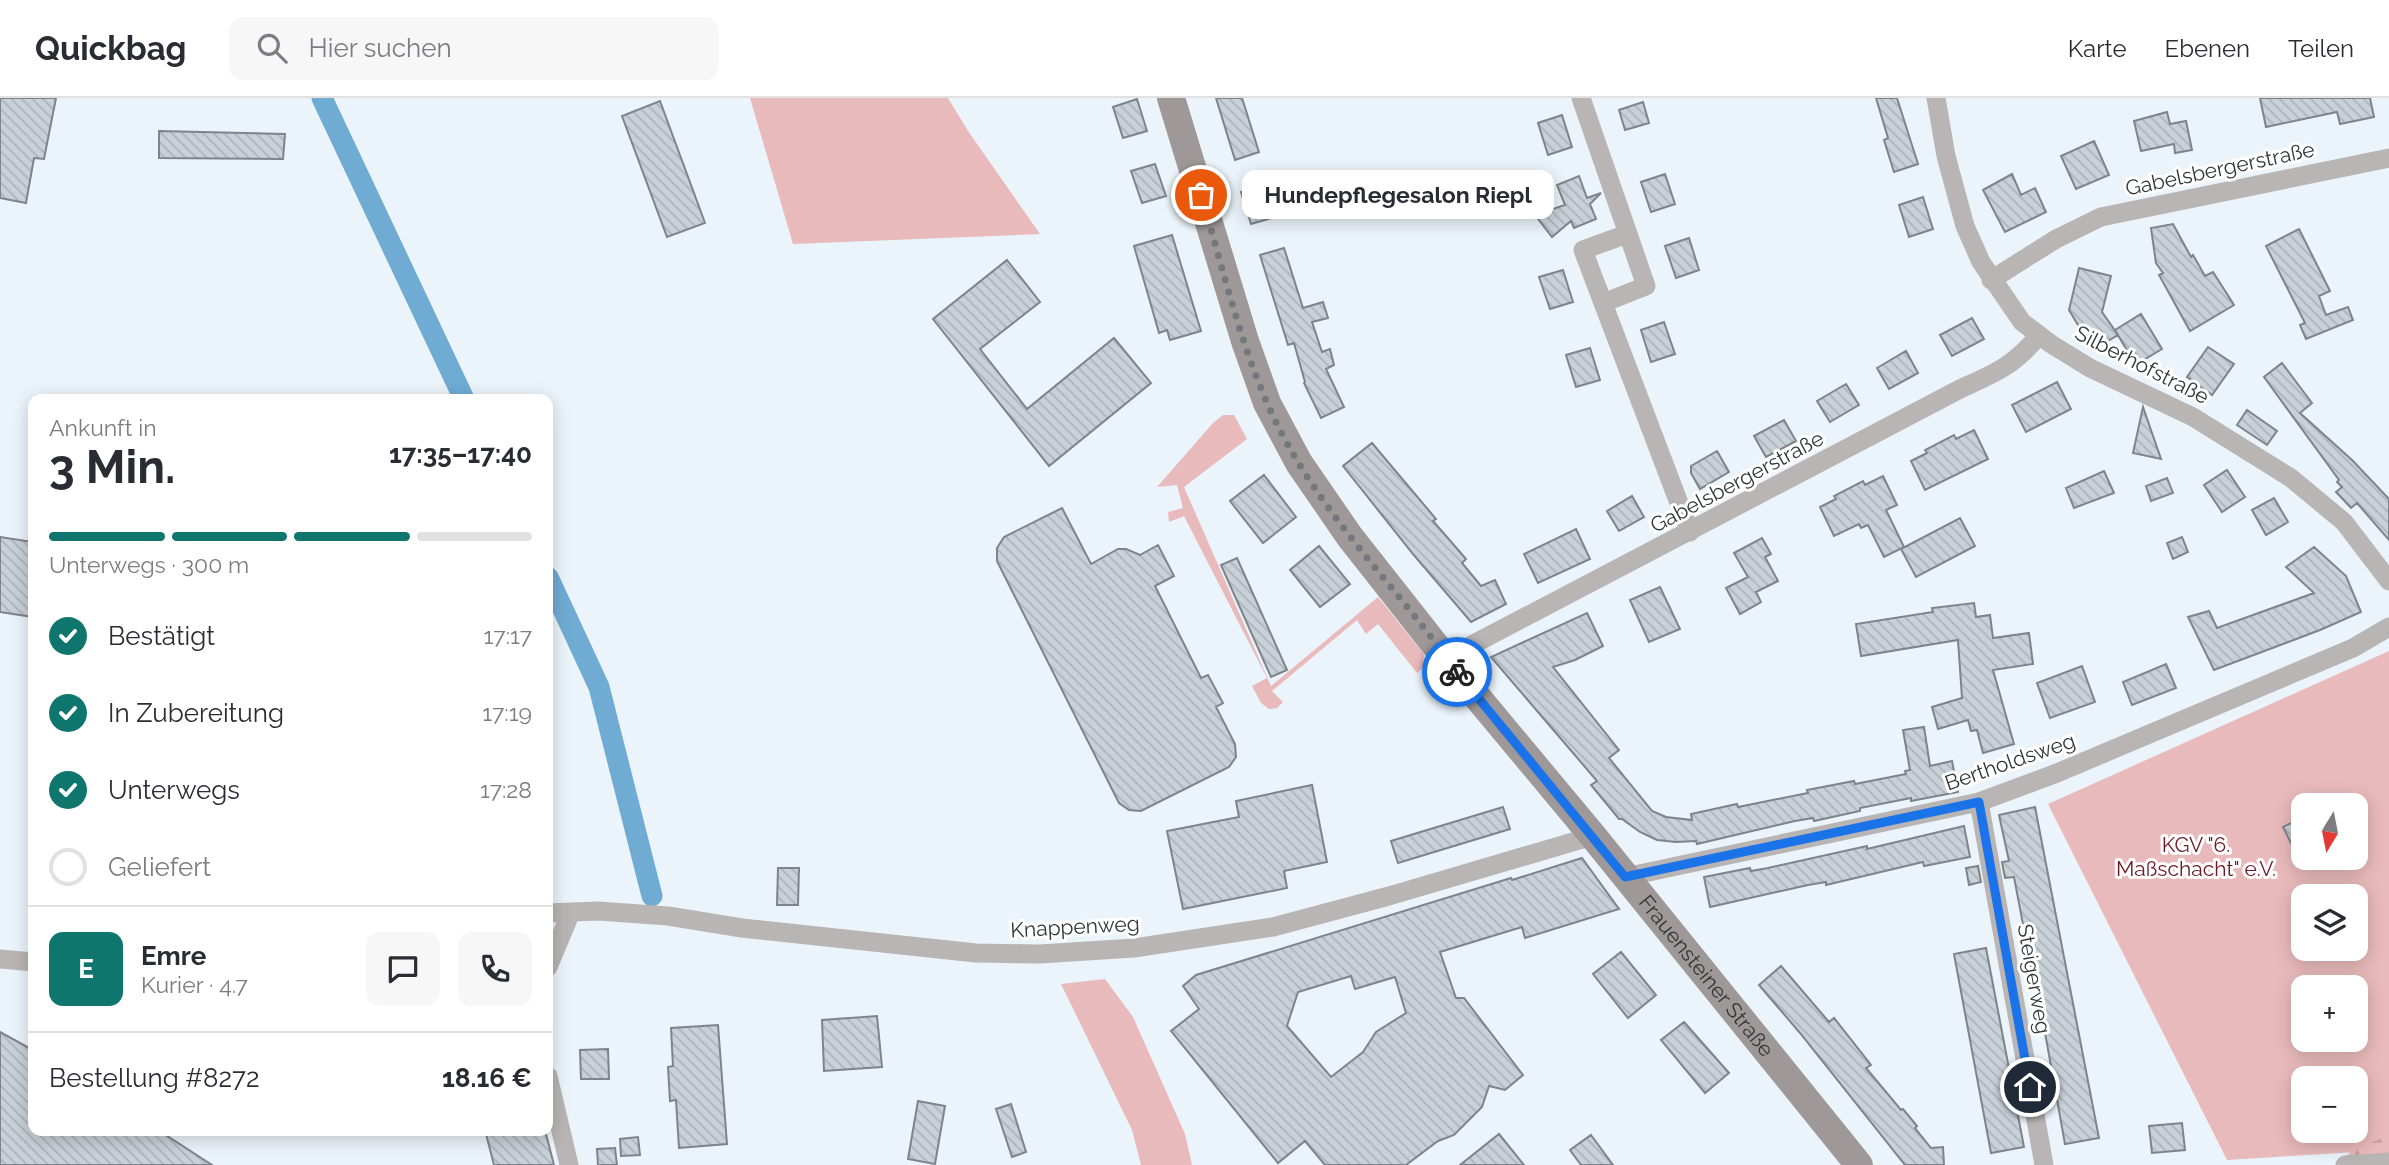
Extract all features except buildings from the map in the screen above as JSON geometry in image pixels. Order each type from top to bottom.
[{"type":"main road","name":"Frauensteiner Straße","points":[[1171,98],[1245,341],[1267,403],[1299,463],[1350,537],[1859,1165]]},
{"type":"street","points":[[1581,98],[1646,286],[1603,303]]},
{"type":"street","name":"Silberhofstraße","points":[[1936,98],[1946,156],[1965,226],[1981,262],[2022,322],[2090,368],[2193,417],[2291,478],[2344,523],[2389,581]]},
{"type":"street","name":"Gabelsbergerstraße","points":[[1992,280],[2056,239],[2101,217],[2389,158]]},
{"type":"street","points":[[1628,234],[1583,250],[1690,532]]},
{"type":"street","name":"Gabelsbergerstraße","points":[[1447,658],[1960,389],[2009,366],[2039,335]]},
{"type":"street","name":"Bertholdsweg","points":[[1625,877],[1979,802],[2057,773],[2342,652],[2389,628]]},
{"type":"street","name":"Steigerweg","points":[[1979,802],[2044,1165]]},
{"type":"street","name":"Knappenweg","points":[[553,912],[598,911],[668,916],[742,928],[976,953],[1040,954],[1134,948],[1273,927],[1593,836]]},
{"type":"street","points":[[553,954],[571,912]]},
{"type":"street","points":[[0,958],[28,961]]},
{"type":"street","points":[[553,1097],[569,1165]]},
{"type":"street","points":[[2345,1165],[2389,1162]]},
{"type":"green space","points":[[750,98],[948,98],[1040,234],[793,244]]},
{"type":"green space","points":[[1223,415],[1234,415],[1247,439],[1184,487],[1271,686],[1378,597],[1424,654],[1423,668],[1417,673],[1378,624],[1366,634],[1357,620],[1272,691],[1283,702],[1277,708],[1269,709],[1261,703],[1252,686],[1267,678],[1184,516],[1169,522],[1168,512],[1183,508],[1177,485],[1157,487]]},
{"type":"green space","name":"KGV \"6. Maßschacht\" e.V.","points":[[2389,651],[2389,1150],[2227,1160],[2048,804]]},
{"type":"green space","points":[[1105,979],[1133,1017],[1185,1134],[1192,1165],[1141,1165],[1132,1130],[1061,984]]},
{"type":"green space","points":[[2389,1135],[2389,1155],[2346,1158],[2350,1152]]},
{"type":"waterway","points":[[322,98],[462,394]]},
{"type":"waterway","points":[[553,588],[599,687],[652,896]]},
{"type":"way so far","points":[[1201,195],[1245,341],[1267,403],[1282,433],[1299,463],[1350,537],[1457,672]]},
{"type":"place","name":"Hundepflegesalon Riepl","points":[[1201,195]]},
{"type":"route","points":[[1457,672],[1625,877],[1979,802],[2030,1087]]}]
